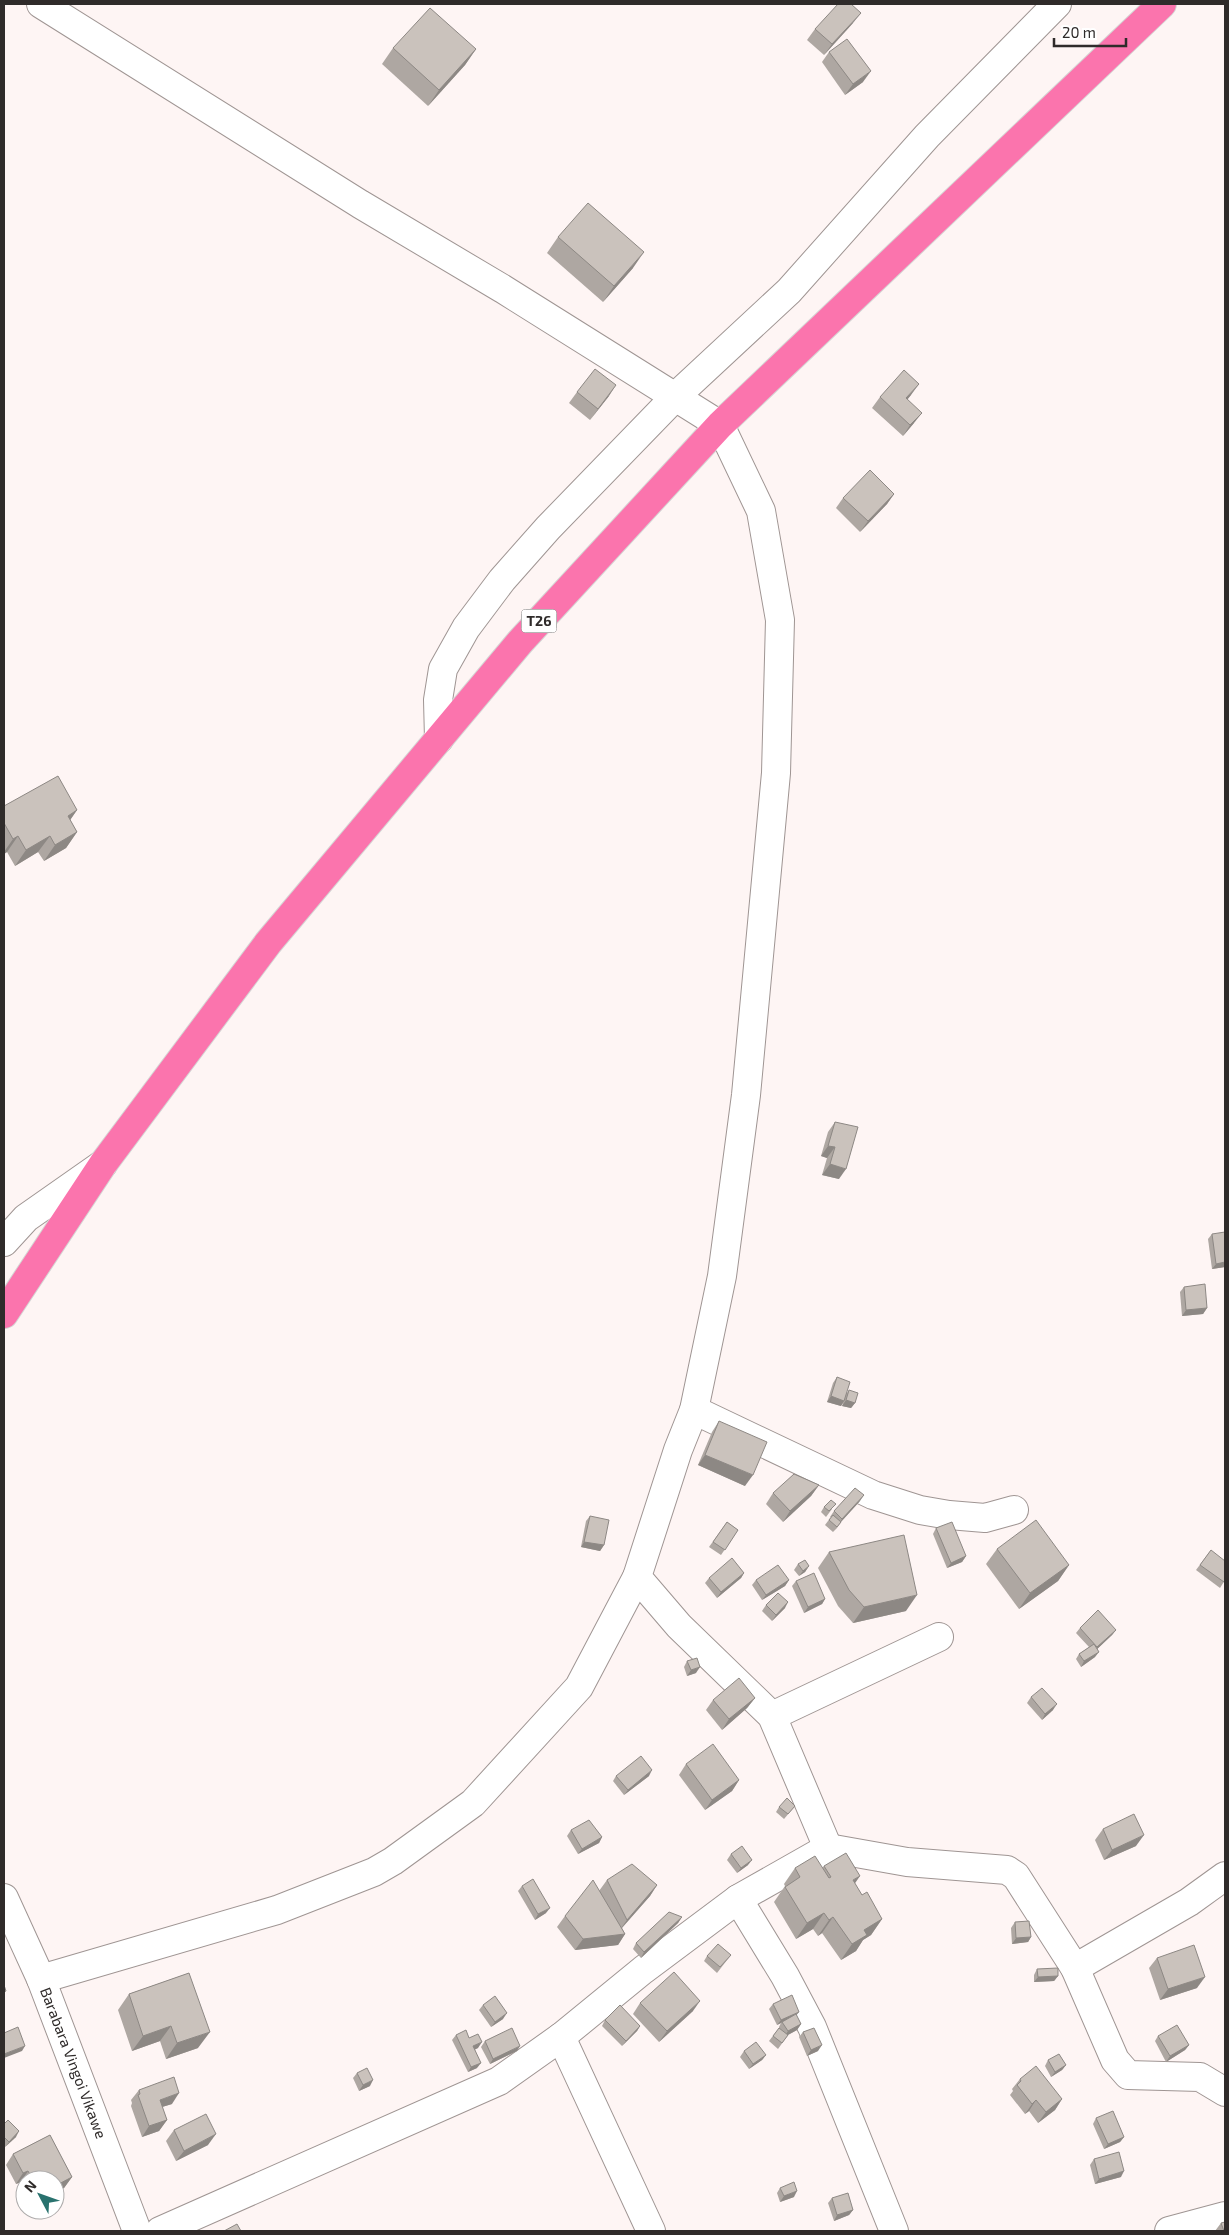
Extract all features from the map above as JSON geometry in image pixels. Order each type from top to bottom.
[{"type":"highway","name":"T26","points":[[4,1314],[102,1164],[268,942],[520,642],[720,425],[1162,4]]},
{"type":"street","points":[[41,4],[360,204],[503,289],[720,425],[761,511],[778,611],[776,764],[763,931],[746,1095],[722,1276],[694,1410],[678,1450],[637,1578],[579,1687],[474,1803],[393,1861],[374,1872],[277,1910],[41,1979]]},
{"type":"street","points":[[439,739],[438,700],[443,669],[466,628],[502,580],[548,528],[676,396],[789,291],[927,136],[1058,4]]},
{"type":"street","points":[[4,1242],[26,1218],[102,1164]]},
{"type":"street","points":[[694,1410],[873,1496],[920,1510],[949,1515],[985,1518],[1014,1510]]},
{"type":"street","points":[[637,1578],[679,1626],[772,1716],[828,1848]]},
{"type":"street","points":[[772,1716],[939,1637]]},
{"type":"street","points":[[160,2231],[499,2081],[561,2037],[644,1970],[738,1899],[828,1848],[907,1862],[1007,1870],[1016,1876],[1075,1968],[1115,2060],[1128,2075],[1200,2077],[1225,2092]]},
{"type":"street","points":[[1075,1968],[1188,1902],[1225,1876]]},
{"type":"street","name":"Barabara Vingoi Vikawe","points":[[4,1898],[41,1979],[137,2231]]},
{"type":"street","points":[[738,1899],[785,1976],[812,2027],[894,2231]]},
{"type":"street","points":[[561,2037],[651,2231]]},
{"type":"street","points":[[1169,2231],[1225,2216]]},
{"type":"building","points":[[838,4],[851,4],[861,13],[832,44],[815,29]]},
{"type":"building","points":[[430,8],[476,49],[439,90],[393,48]]},
{"type":"building","points":[[847,39],[871,71],[853,84],[829,52]]},
{"type":"building","points":[[588,203],[644,252],[614,286],[558,237]]},
{"type":"building","points":[[595,369],[616,385],[598,409],[577,392]]},
{"type":"building","points":[[904,370],[919,384],[906,398],[922,413],[910,425],[880,397]]},
{"type":"building","points":[[870,470],[894,494],[868,521],[843,498]]},
{"type":"building","points":[[58,776],[77,810],[68,816],[77,832],[55,845],[50,836],[26,850],[18,836],[13,839],[4,823],[4,806]]},
{"type":"building","points":[[835,1122],[858,1127],[846,1169],[830,1164],[835,1147],[828,1146]]},
{"type":"building","points":[[1225,1232],[1225,1262],[1216,1264],[1212,1234]]},
{"type":"building","points":[[1205,1284],[1207,1308],[1186,1310],[1184,1287]]},
{"type":"building","points":[[837,1377],[850,1382],[844,1401],[831,1396]]},
{"type":"building","points":[[849,1390],[858,1393],[855,1403],[846,1400]]},
{"type":"building","points":[[719,1421],[767,1442],[753,1475],[705,1455]]},
{"type":"building","points":[[794,1474],[819,1485],[790,1511],[773,1493]]},
{"type":"building","points":[[855,1488],[864,1495],[842,1519],[834,1511]]},
{"type":"building","points":[[831,1500],[836,1504],[829,1511],[824,1507]]},
{"type":"building","points":[[833,1515],[841,1522],[837,1527],[829,1520]]},
{"type":"building","points":[[590,1516],[609,1520],[604,1545],[584,1542]]},
{"type":"building","points":[[1036,1520],[1069,1565],[1030,1593],[997,1549]]},
{"type":"building","points":[[727,1522],[738,1530],[725,1550],[713,1542]]},
{"type":"building","points":[[952,1522],[966,1556],[951,1563],[936,1528]]},
{"type":"building","points":[[904,1535],[917,1595],[864,1607],[849,1590],[829,1552]]},
{"type":"building","points":[[1211,1550],[1225,1561],[1224,1582],[1200,1565]]},
{"type":"building","points":[[732,1558],[744,1573],[721,1592],[709,1578]]},
{"type":"building","points":[[805,1560],[809,1566],[803,1571],[798,1564]]},
{"type":"building","points":[[778,1565],[789,1580],[766,1595],[756,1580]]},
{"type":"building","points":[[814,1573],[825,1599],[808,1607],[796,1581]]},
{"type":"building","points":[[778,1593],[788,1602],[776,1615],[766,1605]]},
{"type":"building","points":[[1098,1610],[1116,1630],[1097,1647],[1080,1628]]},
{"type":"building","points":[[1094,1644],[1099,1652],[1084,1661],[1079,1654]]},
{"type":"building","points":[[697,1658],[700,1667],[691,1670],[687,1661]]},
{"type":"building","points":[[739,1678],[755,1698],[729,1719],[713,1700]]},
{"type":"building","points":[[1042,1688],[1057,1704],[1045,1714],[1031,1697]]},
{"type":"building","points":[[713,1744],[739,1780],[712,1800],[686,1764]]},
{"type":"building","points":[[641,1756],[652,1770],[628,1790],[616,1776]]},
{"type":"building","points":[[787,1798],[795,1806],[788,1814],[779,1807]]},
{"type":"building","points":[[1134,1814],[1144,1835],[1112,1850],[1103,1829]]},
{"type":"building","points":[[589,1820],[602,1837],[582,1849],[571,1830]]},
{"type":"building","points":[[742,1846],[752,1860],[741,1868],[731,1854]]},
{"type":"building","points":[[846,1853],[860,1876],[853,1880],[862,1895],[867,1892],[882,1919],[864,1930],[867,1935],[852,1944],[833,1917],[829,1920],[824,1913],[807,1923],[785,1887],[800,1877],[795,1868],[815,1856],[829,1878],[831,1877],[824,1866]]},
{"type":"building","points":[[632,1864],[657,1885],[627,1920],[607,1880]]},
{"type":"building","points":[[533,1879],[550,1908],[538,1914],[522,1886]]},
{"type":"building","points":[[593,1880],[625,1934],[583,1939],[565,1916]]},
{"type":"building","points":[[669,1912],[682,1917],[644,1952],[636,1943]]},
{"type":"building","points":[[1029,1921],[1031,1937],[1016,1938],[1015,1922]]},
{"type":"building","points":[[718,1944],[731,1955],[720,1967],[707,1956]]},
{"type":"building","points":[[1194,1945],[1205,1977],[1168,1989],[1157,1958]]},
{"type":"building","points":[[1058,1968],[1058,1976],[1038,1977],[1037,1969]]},
{"type":"building","points":[[674,1972],[700,2001],[667,2031],[640,2003]]},
{"type":"building","points":[[189,1973],[210,2032],[177,2043],[171,2026],[143,2036],[129,1994]]},
{"type":"building","points":[[792,1995],[799,2012],[781,2020],[773,2004]]},
{"type":"building","points":[[495,1996],[507,2013],[495,2022],[483,2005]]},
{"type":"building","points":[[620,2005],[640,2026],[626,2041],[605,2020]]},
{"type":"building","points":[[796,2014],[801,2024],[788,2031],[782,2022]]},
{"type":"building","points":[[1177,2025],[1189,2045],[1170,2056],[1158,2036]]},
{"type":"building","points":[[18,2027],[25,2046],[4,2054],[4,2033]]},
{"type":"building","points":[[512,2028],[520,2046],[493,2059],[485,2041]]},
{"type":"building","points":[[779,2028],[788,2035],[782,2043],[773,2036]]},
{"type":"building","points":[[814,2028],[822,2045],[811,2050],[803,2032]]},
{"type":"building","points":[[466,2030],[469,2038],[478,2034],[482,2042],[473,2046],[481,2063],[471,2067],[456,2035]]},
{"type":"building","points":[[756,2042],[766,2055],[753,2064],[744,2051]]},
{"type":"building","points":[[1059,2054],[1066,2065],[1055,2072],[1048,2060]]},
{"type":"building","points":[[1036,2066],[1062,2099],[1046,2112],[1036,2100],[1032,2104],[1017,2085],[1021,2081],[1020,2079]]},
{"type":"building","points":[[367,2068],[373,2080],[363,2085],[357,2073]]},
{"type":"building","points":[[174,2077],[179,2093],[160,2100],[167,2120],[149,2126],[138,2095],[140,2094],[139,2090]]},
{"type":"building","points":[[1113,2111],[1124,2137],[1108,2144],[1096,2118]]},
{"type":"building","points":[[206,2114],[216,2134],[184,2151],[174,2130]]},
{"type":"building","points":[[8,2120],[19,2131],[9,2142],[4,2137],[4,2124]]},
{"type":"building","points":[[50,2135],[72,2177],[65,2181],[65,2170],[21,2170],[13,2154]]},
{"type":"building","points":[[1119,2152],[1124,2171],[1099,2179],[1094,2159]]},
{"type":"building","points":[[794,2182],[797,2191],[784,2196],[780,2188]]},
{"type":"building","points":[[848,2193],[853,2210],[837,2215],[832,2198]]},
{"type":"building","points":[[1225,2222],[1225,2231],[1224,2231],[1221,2223]]},
{"type":"building","points":[[237,2224],[241,2231],[224,2231]]}]
